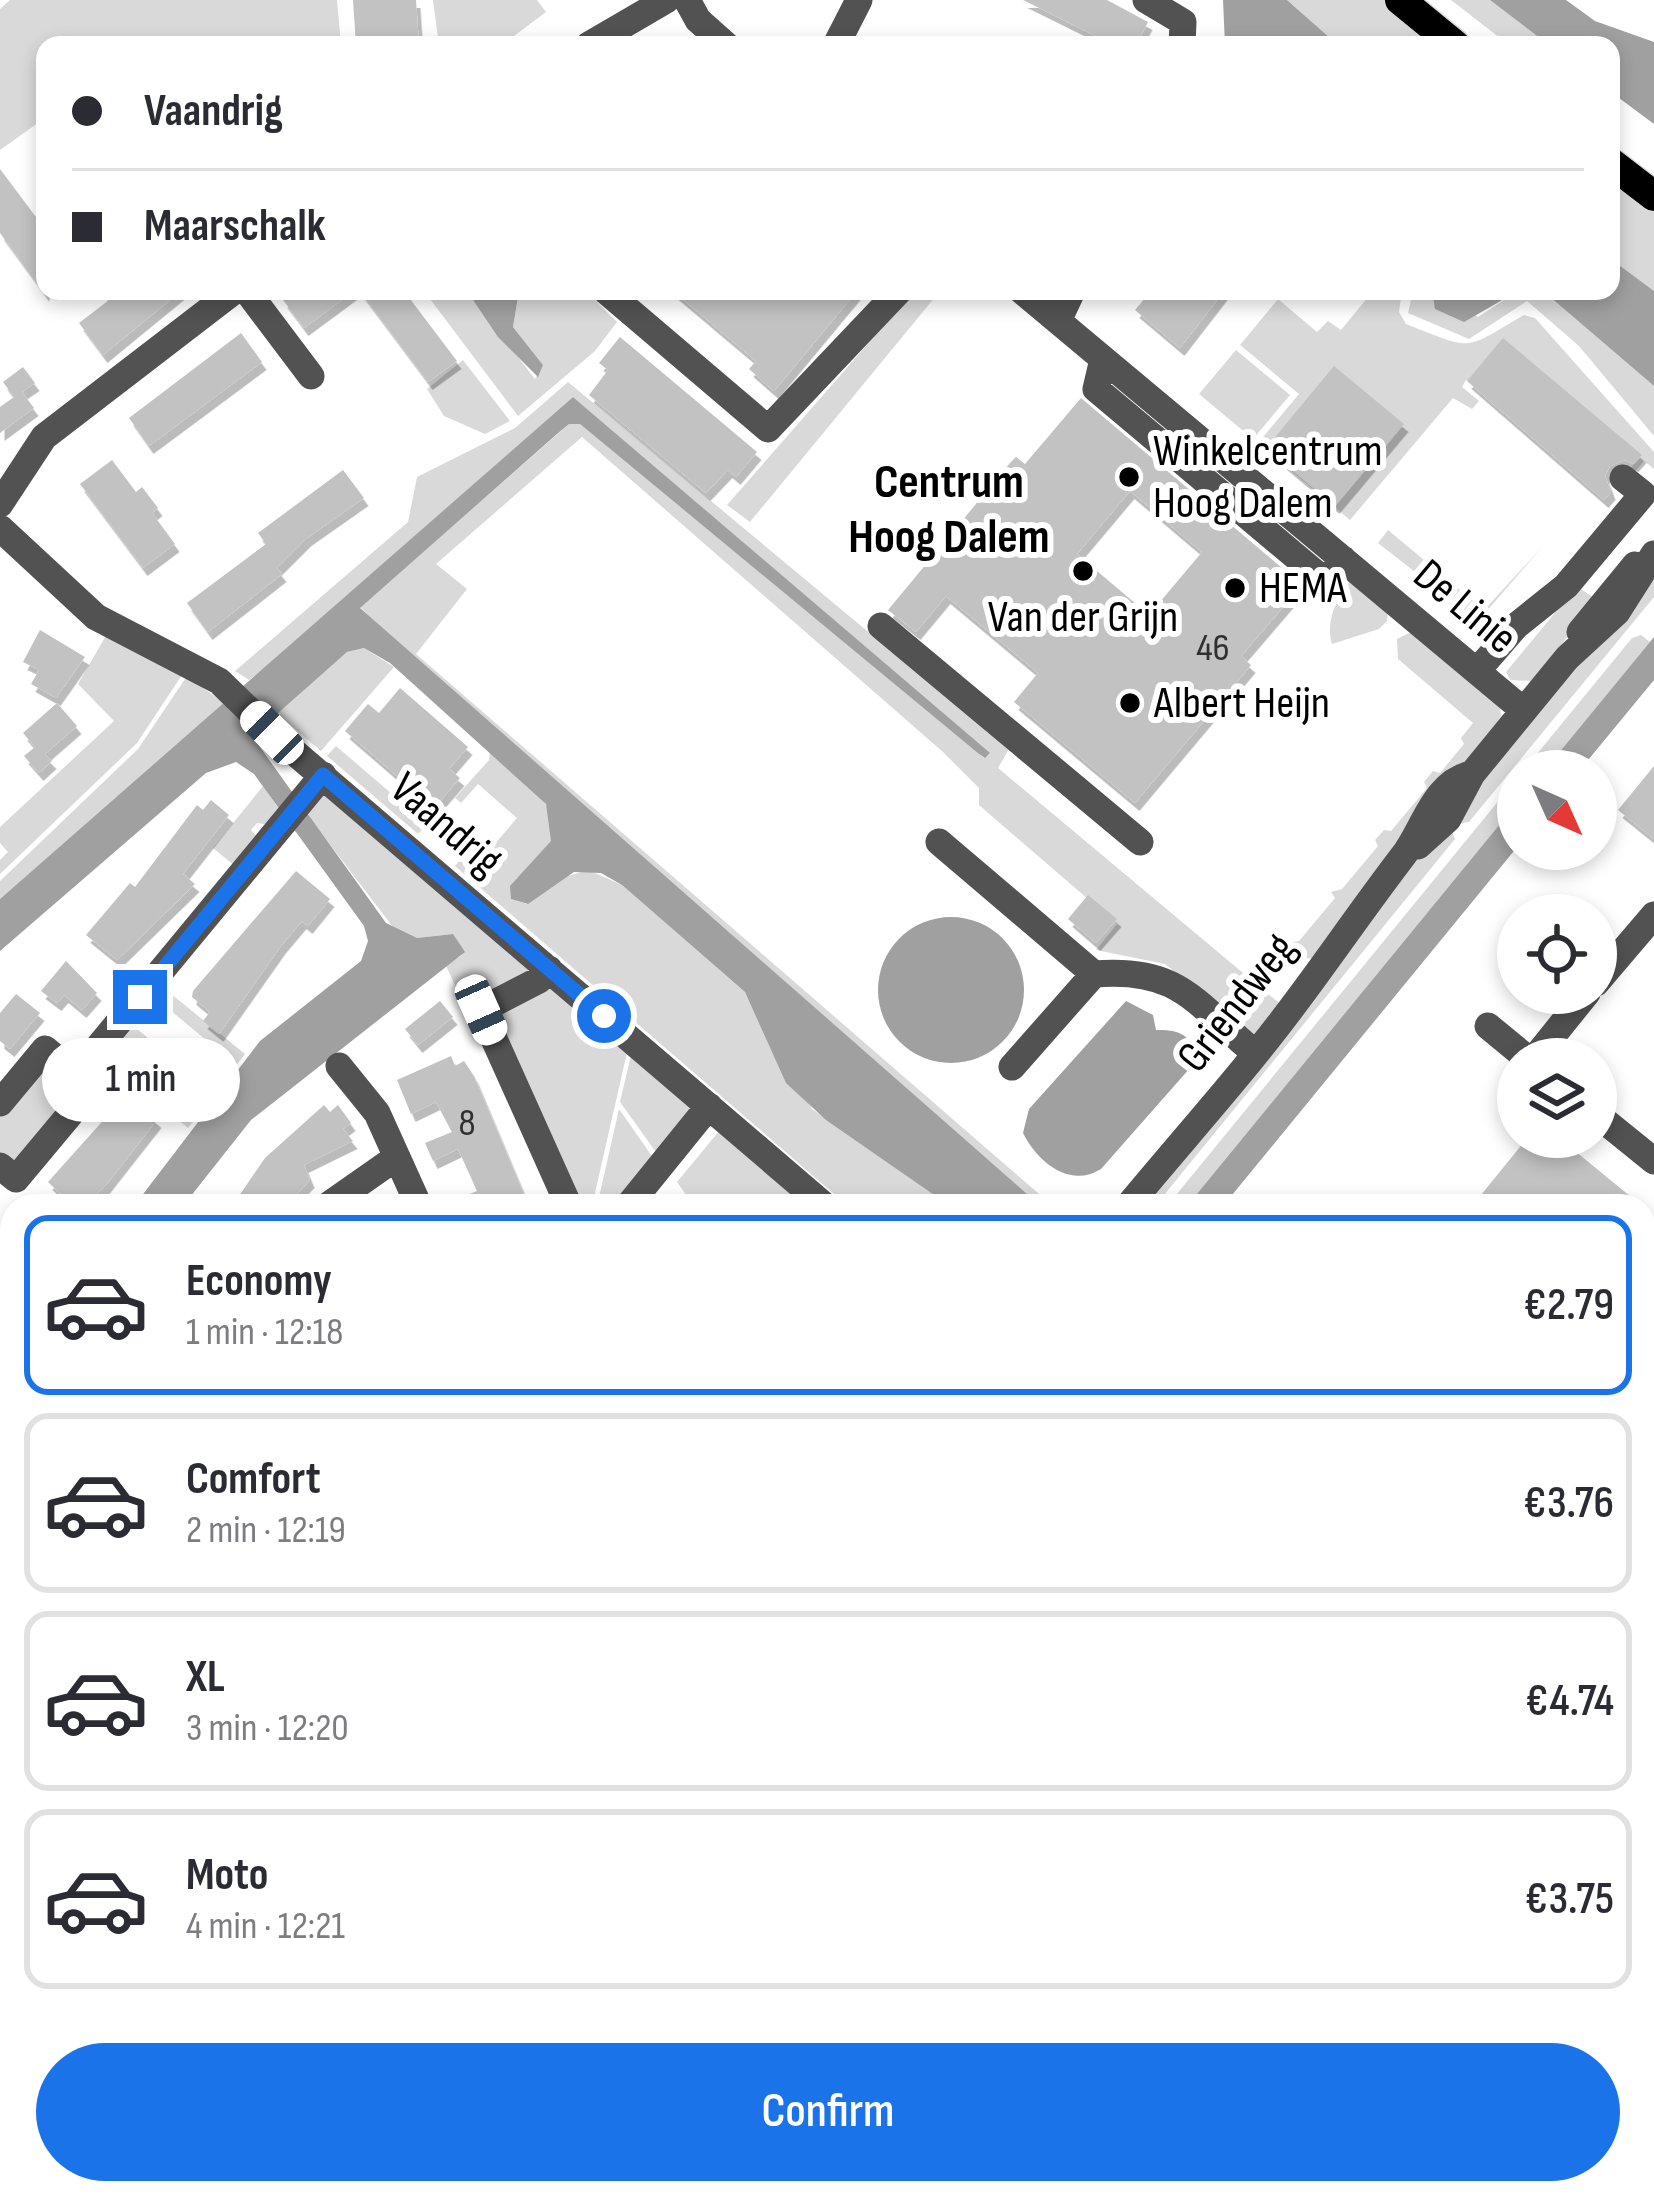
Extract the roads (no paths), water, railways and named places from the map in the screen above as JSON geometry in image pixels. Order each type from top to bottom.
[{"type":"main road","points":[[1400,0],[1444,36]]},
{"type":"main road","points":[[1620,171],[1654,196]]},
{"type":"street","points":[[604,36],[666,0]]},
{"type":"street","points":[[687,0],[719,36]]},
{"type":"street","points":[[841,36],[859,0]]},
{"type":"street","points":[[1146,0],[1183,22],[1182,36]]},
{"type":"street","points":[[0,504],[44,437],[222,300]]},
{"type":"street","points":[[254,300],[311,376]]},
{"type":"street","points":[[617,300],[768,429],[890,300]]},
{"type":"street","name":"De Linie","points":[[1033,300],[1523,710]]},
{"type":"street","points":[[1058,321],[1068,300]]},
{"type":"street","points":[[1477,671],[1516,626],[1567,586],[1643,494],[1623,478]]},
{"type":"street","name":"Vaandrig","points":[[0,528],[97,617],[224,685],[317,782],[549,969],[811,1194]]},
{"type":"street","name":"Griendweg","points":[[1138,1194],[1255,1053],[1408,849],[1448,819],[1472,774],[1523,710],[1567,658],[1617,612],[1654,552]]},
{"type":"street","points":[[881,626],[1141,842]]},
{"type":"street","points":[[76,1074],[317,782]]},
{"type":"street","points":[[939,842],[1094,974]]},
{"type":"street","points":[[1617,958],[1654,915]]},
{"type":"street","points":[[549,969],[539,980],[481,1010],[563,1194]]},
{"type":"street","points":[[1012,1066],[1094,974],[1132,971],[1164,976],[1255,1053]]},
{"type":"street","points":[[1549,1038],[1570,1014]]},
{"type":"street","points":[[1488,1026],[1504,1038]]},
{"type":"street","points":[[0,1103],[45,1048],[92,1088],[16,1179],[0,1166]]},
{"type":"street","points":[[340,1066],[377,1113],[414,1194]]},
{"type":"street","points":[[638,1194],[710,1106]]},
{"type":"street","points":[[1617,1131],[1654,1162]]},
{"type":"street","points":[[344,1194],[397,1156]]},
{"type":"place","name":"Winkelcentrum Hoog Dalem","points":[[1129,477]]},
{"type":"place","name":"Van der Grijn","points":[[1083,571]]},
{"type":"place","name":"HEMA","points":[[1235,588]]},
{"type":"place","name":"Albert Heijn","points":[[1130,703]]},
{"type":"district","name":"Centrum Hoog Dalem","points":[[949,510]]}]
